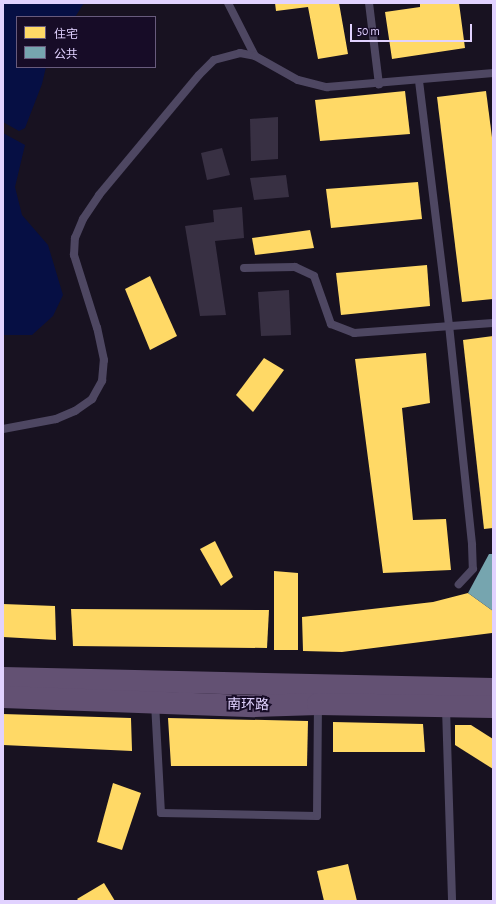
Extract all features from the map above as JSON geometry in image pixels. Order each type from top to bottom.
[{"type":"main road","name":"南环路","points":[[3,678],[155,692],[254,706],[318,694],[445,697],[493,707]]},
{"type":"main road","name":"南环路","points":[[445,697],[493,689]]},
{"type":"main road","name":"南环路","points":[[3,697],[155,692]]},
{"type":"lane","points":[[228,3],[255,56]]},
{"type":"lane","points":[[369,3],[379,84]]},
{"type":"lane","points":[[3,429],[56,419],[76,411],[92,399],[102,382],[104,360],[97,328],[74,255],[75,238],[83,219],[99,195],[194,81],[214,60],[240,54],[255,56],[298,80],[327,88],[419,81],[493,73]]},
{"type":"lane","points":[[419,81],[449,325],[473,569],[459,584]]},
{"type":"lane","points":[[244,268],[295,267],[314,276],[331,324],[354,333],[493,322]]},
{"type":"lane","points":[[155,692],[161,812],[301,816],[317,816],[318,694]]},
{"type":"lane","points":[[445,697],[452,901]]},
{"type":"shaded area","points":[[3,3],[84,3],[76,16],[16,16],[16,68],[46,68],[42,84],[25,128],[19,131],[3,122]]},
{"type":"shaded area","points":[[3,133],[25,145],[15,187],[22,215],[48,245],[63,295],[53,316],[32,335],[3,335]]},
{"type":"building: 住宅","points":[[275,3],[339,3],[348,54],[318,59],[308,7],[276,11]]},
{"type":"building: 住宅","points":[[420,3],[459,3],[465,48],[392,59],[385,12],[420,7]]},
{"type":"building: 住宅","points":[[405,91],[410,134],[320,141],[315,100]]},
{"type":"building: 住宅","points":[[486,91],[493,145],[493,299],[462,302],[437,97]]},
{"type":"building: 住宅","points":[[418,182],[422,219],[331,228],[326,189]]},
{"type":"building: 住宅","points":[[310,230],[314,248],[255,255],[252,238]]},
{"type":"building: 住宅","points":[[427,265],[430,306],[341,315],[336,273]]},
{"type":"building: 住宅","points":[[150,276],[177,336],[150,350],[125,289]]},
{"type":"building: 住宅","points":[[493,336],[493,528],[484,529],[463,340]]},
{"type":"building: 住宅","points":[[426,353],[430,403],[402,408],[413,520],[446,519],[451,570],[383,573],[355,359]]},
{"type":"building: 住宅","points":[[264,358],[284,370],[253,412],[236,395]]},
{"type":"building: 住宅","points":[[215,541],[233,577],[221,586],[200,549]]},
{"type":"building: 住宅","points":[[274,571],[298,573],[298,650],[274,650]]},
{"type":"building: 住宅","points":[[468,593],[493,611],[492,633],[342,652],[303,651],[302,617],[433,602]]},
{"type":"building: 住宅","points":[[3,604],[55,606],[56,640],[3,637]]},
{"type":"building: 住宅","points":[[71,609],[269,610],[267,648],[73,646]]},
{"type":"building: 住宅","points":[[3,714],[131,718],[132,751],[3,745]]},
{"type":"building: 住宅","points":[[168,718],[308,721],[307,766],[171,766]]},
{"type":"building: 住宅","points":[[333,722],[423,724],[425,752],[333,752]]},
{"type":"building: 住宅","points":[[455,725],[471,725],[493,739],[493,769],[455,745]]},
{"type":"building: 住宅","points":[[113,783],[141,793],[122,850],[97,842]]},
{"type":"building: 住宅","points":[[348,864],[357,901],[324,901],[317,871]]},
{"type":"building: 住宅","points":[[104,883],[115,901],[79,901],[77,899]]},
{"type":"building: 公共","points":[[489,554],[493,554],[493,611],[468,593]]},
{"type":"building: 其他","points":[[278,117],[278,159],[251,161],[250,119]]},
{"type":"building: 其他","points":[[222,148],[230,175],[207,180],[201,153]]},
{"type":"building: 其他","points":[[286,175],[289,197],[254,200],[250,178]]},
{"type":"building: 其他","points":[[242,207],[244,238],[215,241],[226,315],[200,316],[185,226],[214,222],[213,210]]},
{"type":"building: 其他","points":[[289,290],[291,335],[261,336],[258,292]]}]
